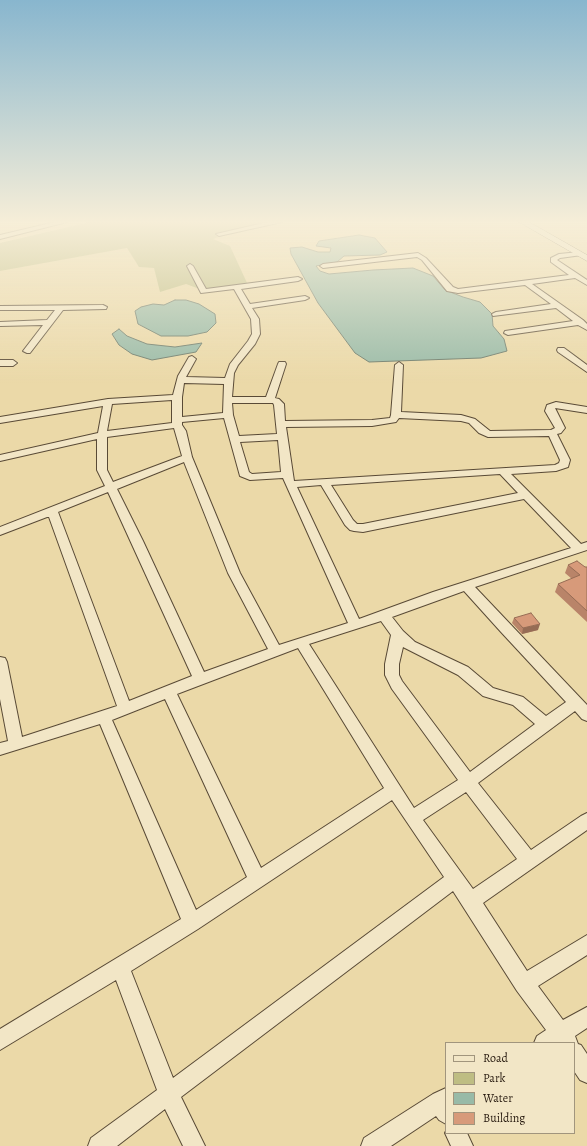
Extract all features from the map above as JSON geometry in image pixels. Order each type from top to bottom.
[{"type":"street","points":[[195,275],[204,291],[298,279]]},
{"type":"street","points":[[439,275],[453,291],[576,276],[587,283]]},
{"type":"street","points":[[527,283],[587,328]]},
{"type":"street","points":[[236,287],[255,319],[256,334],[252,342],[234,364],[230,373],[228,381],[228,415],[244,474],[250,477],[324,481],[551,468],[564,465],[564,460],[552,433]]},
{"type":"street","points":[[248,306],[305,298]]},
{"type":"street","points":[[496,314],[556,306]]},
{"type":"street","points":[[0,308],[103,307]]},
{"type":"street","points":[[27,350],[60,308]]},
{"type":"street","points":[[0,324],[48,322]]},
{"type":"street","points":[[508,333],[580,322]]},
{"type":"street","points":[[561,350],[587,369]]},
{"type":"street","points":[[192,359],[181,380],[177,397],[177,423],[181,431],[187,457],[234,573],[276,651]]},
{"type":"street","points":[[0,363],[12,363]]},
{"type":"street","points":[[270,400],[282,364]]},
{"type":"street","points":[[281,424],[372,423],[393,420],[396,415],[398,365]]},
{"type":"street","points":[[181,380],[228,381]]},
{"type":"street","points":[[0,420],[108,402],[177,397]]},
{"type":"street","points":[[228,400],[270,400],[276,401],[279,404],[288,480],[356,625]]},
{"type":"street","points":[[108,402],[102,435],[101,464],[110,487],[140,548],[200,679]]},
{"type":"street","points":[[396,415],[467,419],[472,421],[482,431],[488,434],[552,433],[558,431],[560,428],[550,411],[550,407],[556,405],[587,410]]},
{"type":"street","points":[[0,458],[74,440],[228,415]]},
{"type":"street","points":[[234,439],[282,437]]},
{"type":"street","points":[[0,531],[187,457]]},
{"type":"street","points":[[0,749],[104,717],[276,651],[384,616],[437,595],[578,553],[526,495],[502,471]]},
{"type":"street","points":[[324,481],[349,522],[354,527],[363,528],[526,495]]},
{"type":"street","points":[[46,513],[54,515],[125,708]]},
{"type":"street","points":[[467,586],[587,715]]},
{"type":"street","points":[[384,616],[398,634],[410,646],[463,671],[488,692],[518,701],[547,725]]},
{"type":"street","points":[[398,634],[392,664],[392,675],[397,685],[468,782],[529,861]]},
{"type":"street","points":[[301,642],[412,818],[471,901],[524,984],[565,1038]]},
{"type":"street","points":[[0,662],[16,745]]},
{"type":"street","points":[[169,692],[257,879]]},
{"type":"street","points":[[412,818],[468,782],[576,703]]},
{"type":"street","points":[[104,717],[192,923]]},
{"type":"street","points":[[0,1040],[192,923],[394,790]]},
{"type":"street","points":[[471,901],[587,821]]},
{"type":"street","points":[[100,1146],[455,879]]},
{"type":"street","points":[[524,984],[587,944]]},
{"type":"street","points":[[120,967],[169,1094],[194,1146]]},
{"type":"street","points":[[548,1042],[565,1038],[587,1017]]},
{"type":"street","points":[[575,1054],[587,1073]]},
{"type":"street","points":[[372,1146],[444,1104]]},
{"type":"street","points":[[456,1134],[462,1146]]},
{"type":"green space","points":[[156,275],[244,275],[248,285],[205,291],[186,284],[160,292]]},
{"type":"water","points":[[303,275],[432,275],[445,290],[480,302],[492,314],[493,326],[504,339],[507,351],[481,358],[369,362],[355,353],[318,303]]},
{"type":"water","points":[[175,300],[186,300],[199,304],[215,314],[216,323],[207,332],[188,336],[161,336],[138,324],[135,311],[141,307],[153,304],[164,305]]},
{"type":"water","points":[[119,329],[127,336],[147,344],[175,347],[202,343],[196,352],[152,360],[132,354],[119,345],[112,334]]},
{"type":"building","points":[[577,561],[587,567],[587,611],[558,584],[580,575],[568,565]]},
{"type":"building","points":[[531,613],[540,624],[523,628],[514,618]]}]
